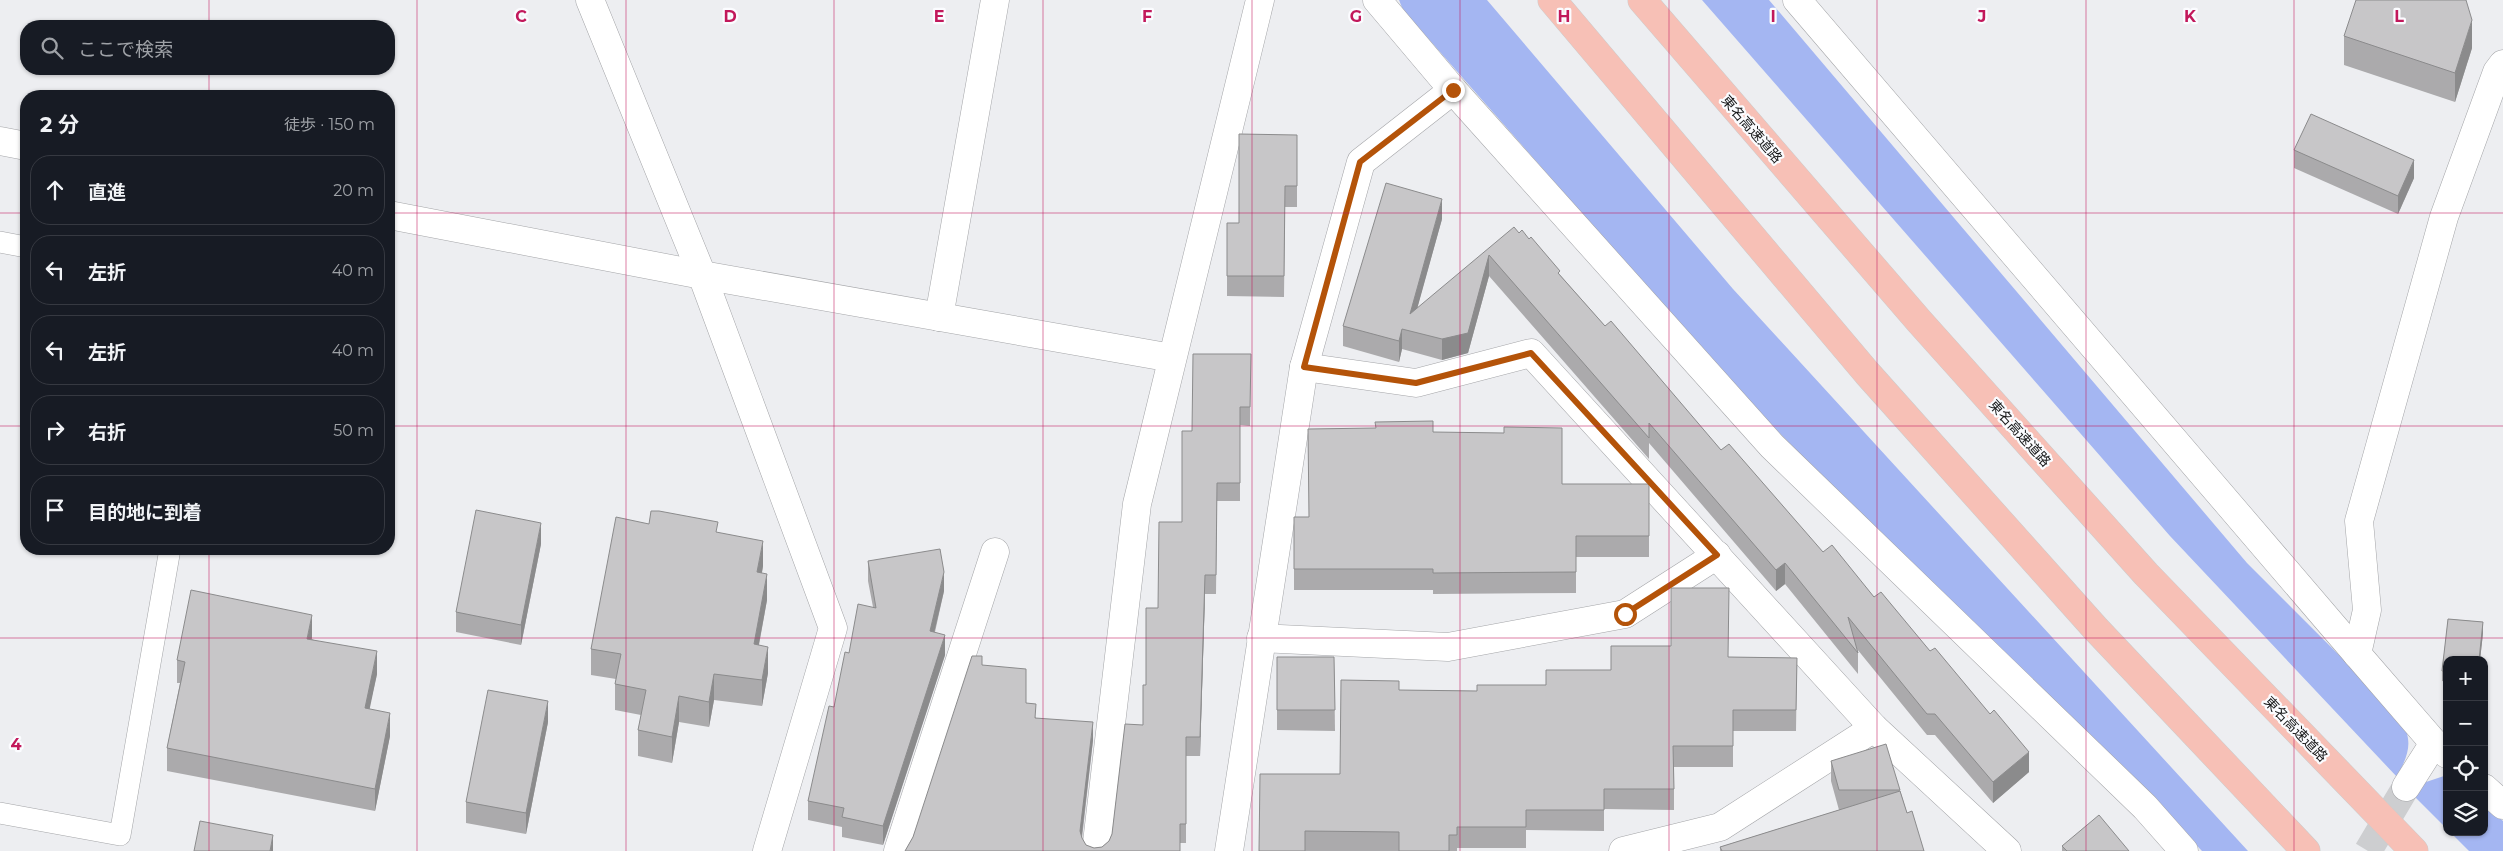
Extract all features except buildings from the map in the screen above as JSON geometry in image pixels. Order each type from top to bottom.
[{"type":"highway","points":[[1552,0],[1874,380],[2096,628],[2306,851]]},
{"type":"highway","name":"東名高速道路","points":[[1642,0],[1919,321],[2146,574],[2414,851]]},
{"type":"street","points":[[590,0],[702,275],[833,628],[767,851]]},
{"type":"street","points":[[939,317],[995,0]]},
{"type":"street","points":[[1096,851],[1137,504],[1260,0]]},
{"type":"street","points":[[1377,0],[1453,90],[1772,446],[2145,807],[2184,851]]},
{"type":"street","points":[[1797,0],[2357,654],[2441,748],[2406,787]]},
{"type":"street","points":[[2357,654],[2368,610],[2359,521],[2444,217],[2497,72],[2503,64]]},
{"type":"street","points":[[1228,851],[1304,367],[1360,162],[1453,90]]},
{"type":"street","points":[[0,141],[20,145]]},
{"type":"street","points":[[395,216],[702,275],[1172,358]]},
{"type":"street","points":[[1304,367],[1416,383],[1531,353],[1874,728],[2008,851]]},
{"type":"street","points":[[898,851],[995,552]]},
{"type":"street","points":[[1262,638],[1448,647],[1625,614],[1717,555]]},
{"type":"street","points":[[1623,851],[1720,827],[1874,728]]},
{"type":"street","points":[[2487,791],[2503,805]]},
{"type":"lane","points":[[0,242],[20,246]]},
{"type":"lane","points":[[0,813],[120,835],[169,555]]},
{"type":"shaded area","points":[[1399,0],[1487,0],[1733,289],[2248,851],[2202,851],[2127,773],[1904,559],[1740,393],[1403,10]]},
{"type":"shaded area","points":[[1702,0],[1769,0],[2247,563],[2400,716],[2407,733],[2408,746],[2405,760],[2397,777],[2170,536]]},
{"type":"shaded area","points":[[2443,776],[2443,825],[2414,796],[2423,783]]},
{"type":"shaded area","points":[[2488,808],[2503,821],[2503,851],[2469,851],[2454,836],[2488,836]]},
{"type":"tunnel","points":[[2368,851],[2406,787]]},
{"type":"route","points":[[1453,90],[1360,162],[1304,367],[1416,383],[1531,353],[1717,555],[1625,614]]}]
